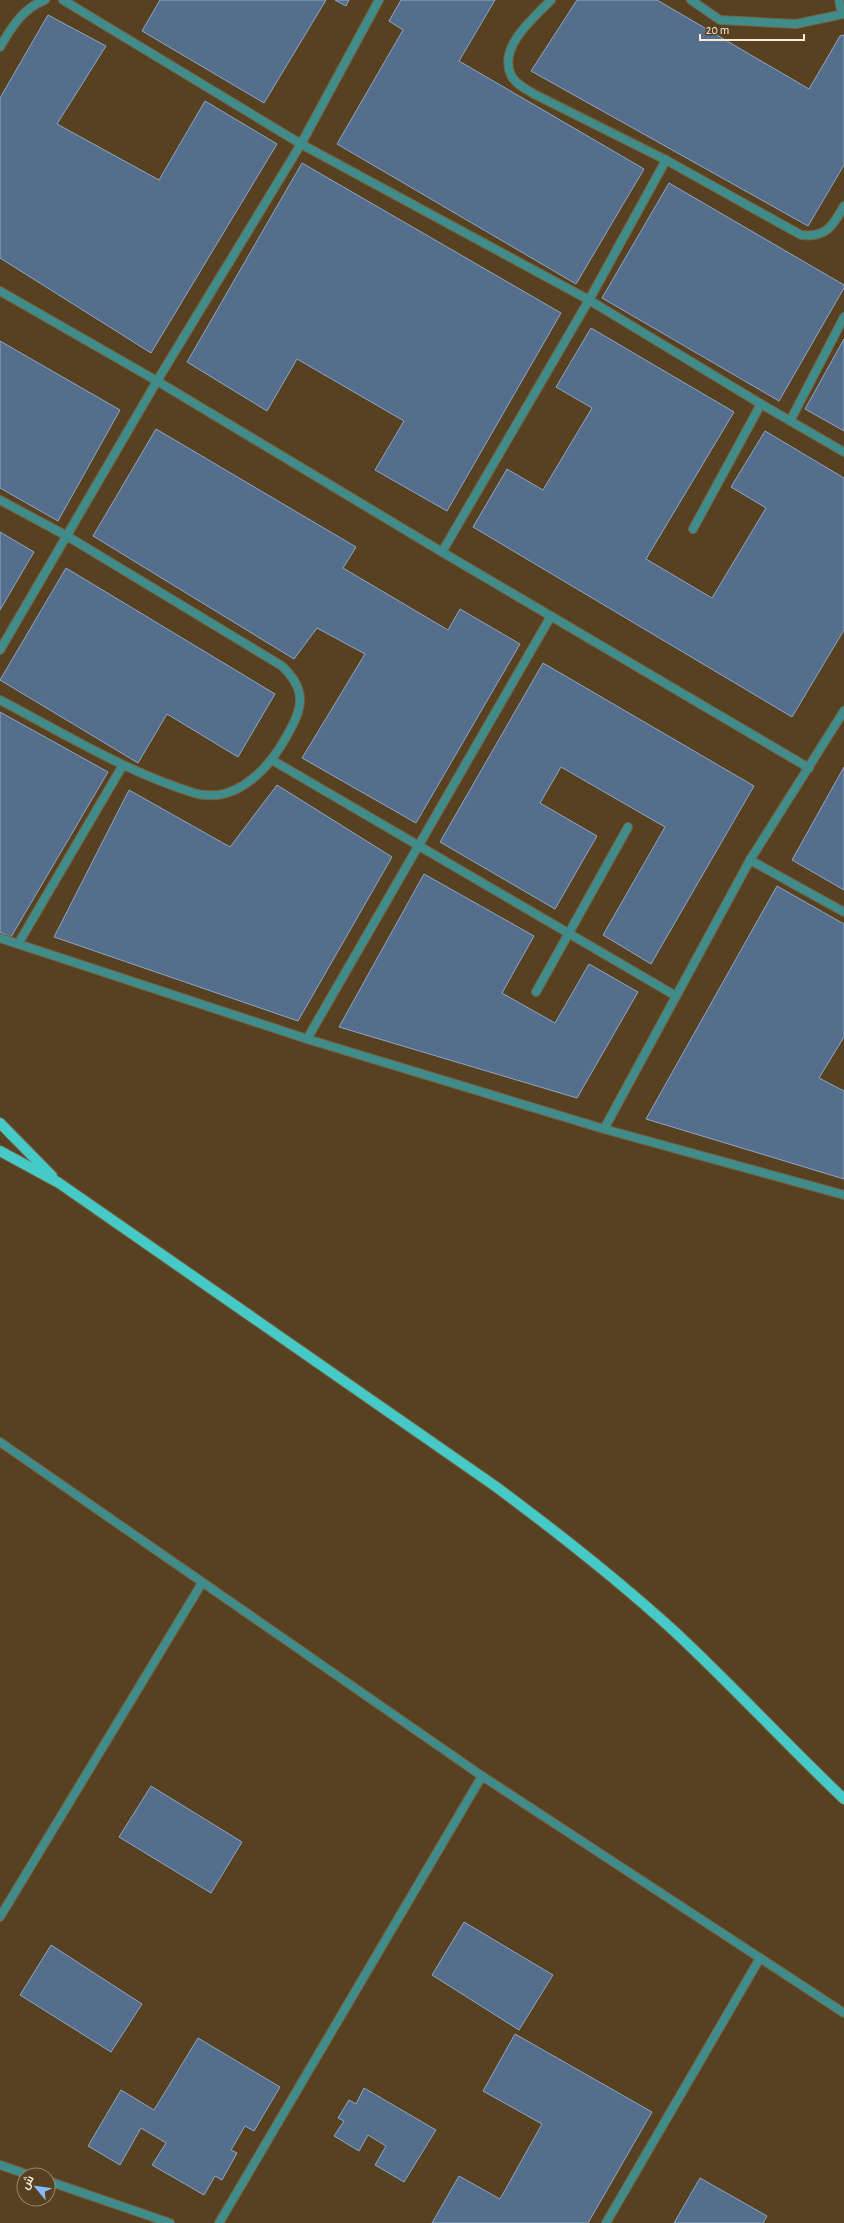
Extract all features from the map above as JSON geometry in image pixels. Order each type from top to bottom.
[{"type":"main road","points":[[0,1123],[59,1183]]},
{"type":"main road","points":[[0,1151],[59,1183],[496,1486],[557,1532],[617,1581],[674,1632],[790,1749],[844,1799]]},
{"type":"street","points":[[0,47],[10,29],[20,17],[30,8],[45,0]]},
{"type":"street","points":[[63,0],[301,144],[589,300],[761,404],[844,452]]},
{"type":"street","points":[[0,650],[157,381],[301,144],[379,0]]},
{"type":"street","points":[[551,0],[518,35],[509,54],[508,66],[511,76],[519,85],[666,160],[801,235],[819,235],[826,231],[841,218],[844,206]]},
{"type":"street","points":[[691,0],[720,20],[796,24],[843,14],[838,0]]},
{"type":"street","points":[[442,552],[589,300],[666,160]]},
{"type":"street","points":[[0,291],[157,381],[442,552],[809,768]]},
{"type":"street","points":[[790,421],[844,317]]},
{"type":"street","points":[[693,529],[761,404]]},
{"type":"street","points":[[0,500],[67,536],[282,666],[292,676],[301,699],[299,712],[272,760],[260,773],[243,785],[226,793],[212,795],[195,794],[123,764],[0,700]]},
{"type":"street","points":[[307,1039],[550,616]]},
{"type":"street","points":[[604,1129],[750,860],[844,711]]},
{"type":"street","points":[[272,760],[419,844],[676,996]]},
{"type":"street","points":[[18,944],[123,764]]},
{"type":"street","points":[[536,992],[628,827]]},
{"type":"street","points":[[750,860],[844,912]]},
{"type":"street","points":[[0,938],[307,1039],[604,1129],[844,1195]]},
{"type":"street","points":[[0,1442],[482,1776],[844,2013]]},
{"type":"street","points":[[0,1917],[202,1583]]},
{"type":"street","points":[[219,2223],[482,1776]]},
{"type":"street","points":[[606,2223],[760,1958]]},
{"type":"street","points":[[0,2165],[16,2171]]},
{"type":"street","points":[[56,2184],[170,2223]]},
{"type":"building","points":[[160,0],[326,0],[264,103],[142,31]]},
{"type":"building","points":[[335,0],[349,0],[346,6]]},
{"type":"building","points":[[401,0],[495,0],[459,61],[644,169],[576,284],[337,144],[403,30],[389,21]]},
{"type":"building","points":[[577,0],[657,0],[809,89],[840,36],[844,35],[844,165],[808,226],[531,71]]},
{"type":"building","points":[[48,15],[106,46],[57,124],[159,180],[205,101],[277,144],[151,353],[0,258],[0,98]]},
{"type":"building","points":[[302,163],[561,313],[447,511],[375,470],[404,421],[297,359],[267,411],[187,362]]},
{"type":"building","points":[[669,183],[844,285],[844,288],[779,401],[602,298]]},
{"type":"building","points":[[591,328],[734,412],[646,559],[712,598],[766,508],[731,487],[765,431],[844,478],[844,630],[792,717],[473,527],[507,469],[543,490],[592,408],[556,387]]},
{"type":"building","points":[[844,339],[844,431],[805,409]]},
{"type":"building","points":[[0,341],[120,410],[58,521],[0,488]]},
{"type":"building","points":[[156,429],[356,547],[343,568],[448,630],[460,609],[520,644],[416,823],[302,758],[365,654],[317,628],[294,659],[93,536]]},
{"type":"building","points":[[0,532],[34,552],[0,610]]},
{"type":"building","points":[[66,568],[275,694],[238,757],[167,714],[138,763],[0,680]]},
{"type":"building","points":[[543,663],[754,786],[651,964],[603,935],[665,827],[561,767],[540,803],[597,836],[555,909],[440,842]]},
{"type":"building","points":[[0,712],[108,772],[11,937],[0,932]]},
{"type":"building","points":[[844,767],[844,890],[792,860]]},
{"type":"building","points":[[277,785],[392,857],[298,1021],[54,937],[129,790],[230,847]]},
{"type":"building","points":[[424,874],[534,936],[502,993],[555,1023],[589,964],[638,992],[577,1098],[339,1027]]},
{"type":"building","points":[[777,886],[844,924],[844,1037],[819,1078],[844,1091],[844,1179],[646,1119]]},
{"type":"building","points":[[151,1786],[242,1842],[211,1893],[119,1837]]},
{"type":"building","points":[[464,1922],[553,1975],[519,2030],[432,1975]]},
{"type":"building","points":[[51,1945],[142,2004],[111,2052],[20,1995]]},
{"type":"building","points":[[515,2034],[652,2112],[588,2223],[432,2223],[459,2176],[500,2199],[542,2124],[483,2091]]},
{"type":"building","points":[[198,2038],[280,2087],[254,2131],[245,2126],[231,2150],[237,2153],[222,2180],[215,2176],[204,2195],[152,2165],[166,2143],[141,2128],[120,2165],[88,2146],[121,2090],[154,2110]]},
{"type":"building","points":[[364,2088],[436,2130],[404,2182],[375,2165],[386,2146],[368,2135],[359,2151],[334,2136],[344,2121],[338,2118],[349,2100],[356,2104]]},
{"type":"building","points":[[700,2178],[767,2216],[763,2223],[674,2223]]}]
